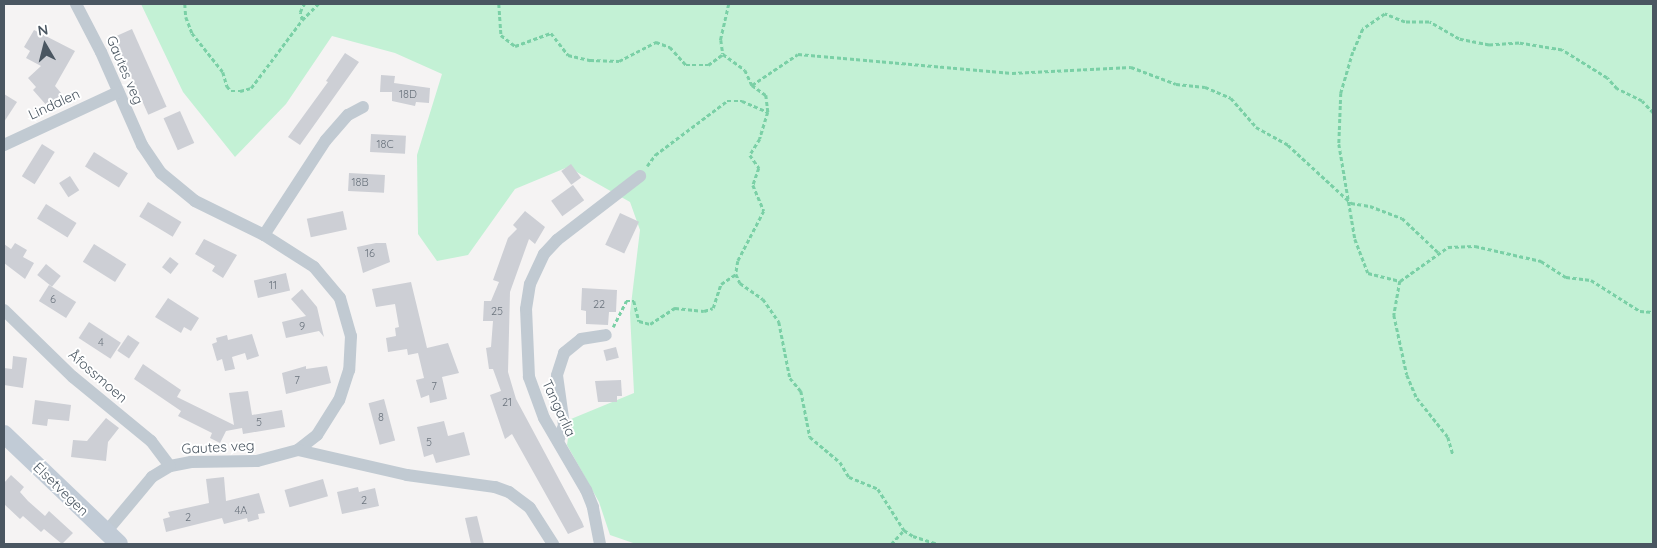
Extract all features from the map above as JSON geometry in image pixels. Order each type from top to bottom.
[{"type":"main road","name":"Elsetvegen","points":[[4,434],[113,538]]},
{"type":"street","name":"Gautes veg","points":[[76,4],[102,52],[142,145],[161,173],[195,201],[294,252],[325,278],[340,298],[349,323],[351,349],[344,388],[317,435],[298,450],[257,461],[191,462],[170,466],[152,477],[113,538]]},
{"type":"street","name":"Lindalen","points":[[4,145],[118,92]]},
{"type":"street","points":[[264,235],[326,140],[348,115],[363,107]]},
{"type":"street","name":"Tangarlia","points":[[600,544],[590,498],[544,418],[529,377],[524,332],[530,284],[544,254],[557,240],[640,176]]},
{"type":"street","name":"Åfossmoen","points":[[4,310],[73,377],[151,441],[170,466]]},
{"type":"street","points":[[558,441],[564,425],[557,375],[564,353],[581,340],[606,336]]},
{"type":"street","points":[[298,450],[399,473],[495,487],[509,492],[530,508],[553,544]]},
{"type":"path","points":[[186,4],[186,17],[192,33],[223,72],[231,91],[251,88],[302,20],[318,4]]},
{"type":"path","points":[[302,20],[300,12],[304,4]]},
{"type":"path","points":[[499,4],[501,35],[515,46],[551,32],[568,55],[590,60],[619,61],[656,42],[670,47],[686,65],[708,65],[723,54]]},
{"type":"path","points":[[729,4],[721,40],[723,54],[745,70],[752,85],[766,95],[768,112],[760,138],[750,155],[759,168],[753,186],[764,211],[738,261],[736,274],[740,282],[764,299],[779,322],[790,378],[802,391],[810,437],[840,462],[849,477],[878,489],[904,530],[913,536],[938,544]]},
{"type":"path","points":[[1400,281],[1368,273],[1365,268],[1356,239],[1351,203],[1344,182],[1339,144],[1341,93],[1363,29],[1385,14],[1405,22],[1429,22],[1459,39],[1489,45],[1519,43],[1562,50],[1607,78],[1617,89],[1642,101],[1653,113]]},
{"type":"path","points":[[752,85],[798,54],[1012,73],[1130,67],[1176,84],[1205,87],[1231,98],[1256,127],[1288,145],[1351,203],[1370,206],[1402,218],[1440,254]]},
{"type":"path","points":[[640,176],[655,155],[727,101],[742,101],[768,112]]},
{"type":"path","points":[[1452,454],[1448,437],[1417,398],[1407,375],[1394,315],[1400,281],[1457,245],[1475,246],[1541,261],[1566,277],[1591,280],[1640,311],[1653,312]]},
{"type":"path","points":[[606,336],[616,323],[626,300],[634,300],[639,321],[650,324],[675,308],[704,311],[713,308],[721,284],[736,274]]},
{"type":"path","points":[[891,544],[904,530]]},
{"type":"green space","points":[[141,4],[1653,4],[1653,544],[636,544],[610,535],[599,502],[567,445],[571,419],[634,393],[630,313],[640,230],[630,202],[568,167],[515,189],[468,255],[437,261],[418,234],[417,155],[442,74],[395,53],[332,36],[286,104],[235,157],[183,92]]},
{"type":"building","points":[[132,29],[167,107],[148,115],[114,37]]},
{"type":"building","points":[[34,30],[75,51],[55,86],[62,94],[48,107],[33,90],[36,87],[28,78],[41,66],[26,58],[30,51],[24,47]]},
{"type":"building","points":[[345,53],[359,62],[300,145],[288,137],[328,82],[326,81]]},
{"type":"building","points":[[381,75],[395,76],[394,83],[430,88],[429,103],[416,102],[415,106],[392,101],[392,92],[380,92]]},
{"type":"building","points":[[4,94],[17,102],[4,122]]},
{"type":"building","points":[[180,111],[194,143],[178,150],[164,118]]},
{"type":"building","points":[[371,134],[406,136],[405,154],[370,152]]},
{"type":"building","points":[[42,144],[55,152],[35,184],[22,176]]},
{"type":"building","points":[[94,152],[128,173],[119,188],[85,166]]},
{"type":"building","points":[[571,164],[581,178],[571,185],[561,171]]},
{"type":"building","points":[[349,173],[385,175],[384,193],[348,191]]},
{"type":"building","points":[[70,176],[79,190],[68,197],[59,183]]},
{"type":"building","points":[[573,185],[584,200],[562,216],[551,201]]},
{"type":"building","points":[[148,202],[181,222],[173,237],[139,217]]},
{"type":"building","points":[[46,204],[77,223],[68,237],[37,218]]},
{"type":"building","points":[[343,211],[347,230],[311,237],[307,219]]},
{"type":"building","points":[[525,211],[545,227],[535,244],[529,239],[510,292],[508,372],[516,399],[584,527],[568,534],[512,434],[505,439],[490,395],[501,391],[493,369],[489,369],[486,348],[491,347],[493,321],[483,321],[484,301],[491,301],[499,282],[493,280],[508,238],[517,229],[513,225]]},
{"type":"building","points":[[620,213],[639,222],[624,254],[605,245]]},
{"type":"building","points":[[204,239],[237,255],[223,278],[212,271],[215,266],[195,254]]},
{"type":"building","points":[[15,243],[27,250],[23,257],[34,263],[25,279],[4,263],[4,244],[11,249]]},
{"type":"building","points":[[386,243],[390,262],[363,273],[357,247]]},
{"type":"building","points":[[94,244],[126,264],[115,282],[83,262]]},
{"type":"building","points":[[170,257],[179,264],[171,274],[162,267]]},
{"type":"building","points":[[46,264],[61,276],[52,287],[37,275]]},
{"type":"building","points":[[286,273],[290,291],[258,298],[254,280]]},
{"type":"building","points":[[411,282],[427,348],[448,343],[459,373],[442,377],[447,399],[430,403],[429,395],[421,398],[416,380],[424,378],[418,353],[408,355],[407,349],[388,352],[386,338],[396,336],[395,328],[399,327],[395,304],[376,307],[372,289]]},
{"type":"building","points":[[49,285],[76,302],[66,318],[39,301]]},
{"type":"building","points":[[582,288],[617,290],[616,312],[609,312],[608,325],[586,324],[586,311],[581,310]]},
{"type":"building","points":[[302,289],[317,307],[324,337],[319,331],[286,338],[282,322],[306,316],[291,299]]},
{"type":"building","points":[[168,298],[199,318],[191,331],[184,327],[181,333],[155,317]]},
{"type":"building","points":[[89,322],[121,343],[111,359],[79,338]]},
{"type":"building","points":[[252,334],[259,356],[247,360],[245,353],[232,357],[235,369],[225,371],[222,359],[217,361],[212,344],[217,342],[216,338],[227,335],[228,340]]},
{"type":"building","points":[[128,335],[140,343],[129,359],[117,351]]},
{"type":"building","points":[[616,347],[619,358],[606,361],[603,350]]},
{"type":"building","points":[[13,356],[27,358],[23,388],[4,385],[4,368],[12,369]]},
{"type":"building","points":[[143,364],[181,390],[177,397],[234,425],[229,393],[248,391],[252,415],[282,410],[285,427],[243,434],[242,428],[226,431],[220,443],[210,438],[212,433],[178,416],[181,411],[134,379]]},
{"type":"building","points":[[306,366],[306,369],[327,366],[331,383],[286,394],[282,373]]},
{"type":"building","points":[[621,380],[622,396],[617,396],[617,402],[598,402],[595,381]]},
{"type":"building","points":[[384,399],[395,441],[380,445],[369,403]]},
{"type":"building","points":[[35,400],[71,405],[69,421],[48,419],[47,426],[32,424]]},
{"type":"building","points":[[106,418],[119,428],[108,442],[106,461],[71,457],[73,440],[87,441]]},
{"type":"building","points":[[444,421],[448,436],[464,432],[470,455],[436,463],[433,454],[424,457],[417,427]]},
{"type":"building","points":[[11,475],[24,487],[20,492],[28,501],[45,516],[49,511],[73,533],[62,544],[44,529],[41,532],[23,516],[20,519],[4,504],[4,483]]},
{"type":"building","points":[[224,477],[226,501],[259,493],[265,513],[258,514],[259,519],[248,522],[247,518],[224,524],[222,518],[166,532],[163,519],[170,517],[168,512],[209,503],[206,479]]},
{"type":"building","points":[[323,479],[328,496],[290,507],[285,490]]},
{"type":"building","points":[[358,487],[359,492],[375,488],[379,506],[342,514],[337,492]]},
{"type":"building","points":[[477,516],[484,544],[471,544],[465,518]]}]
